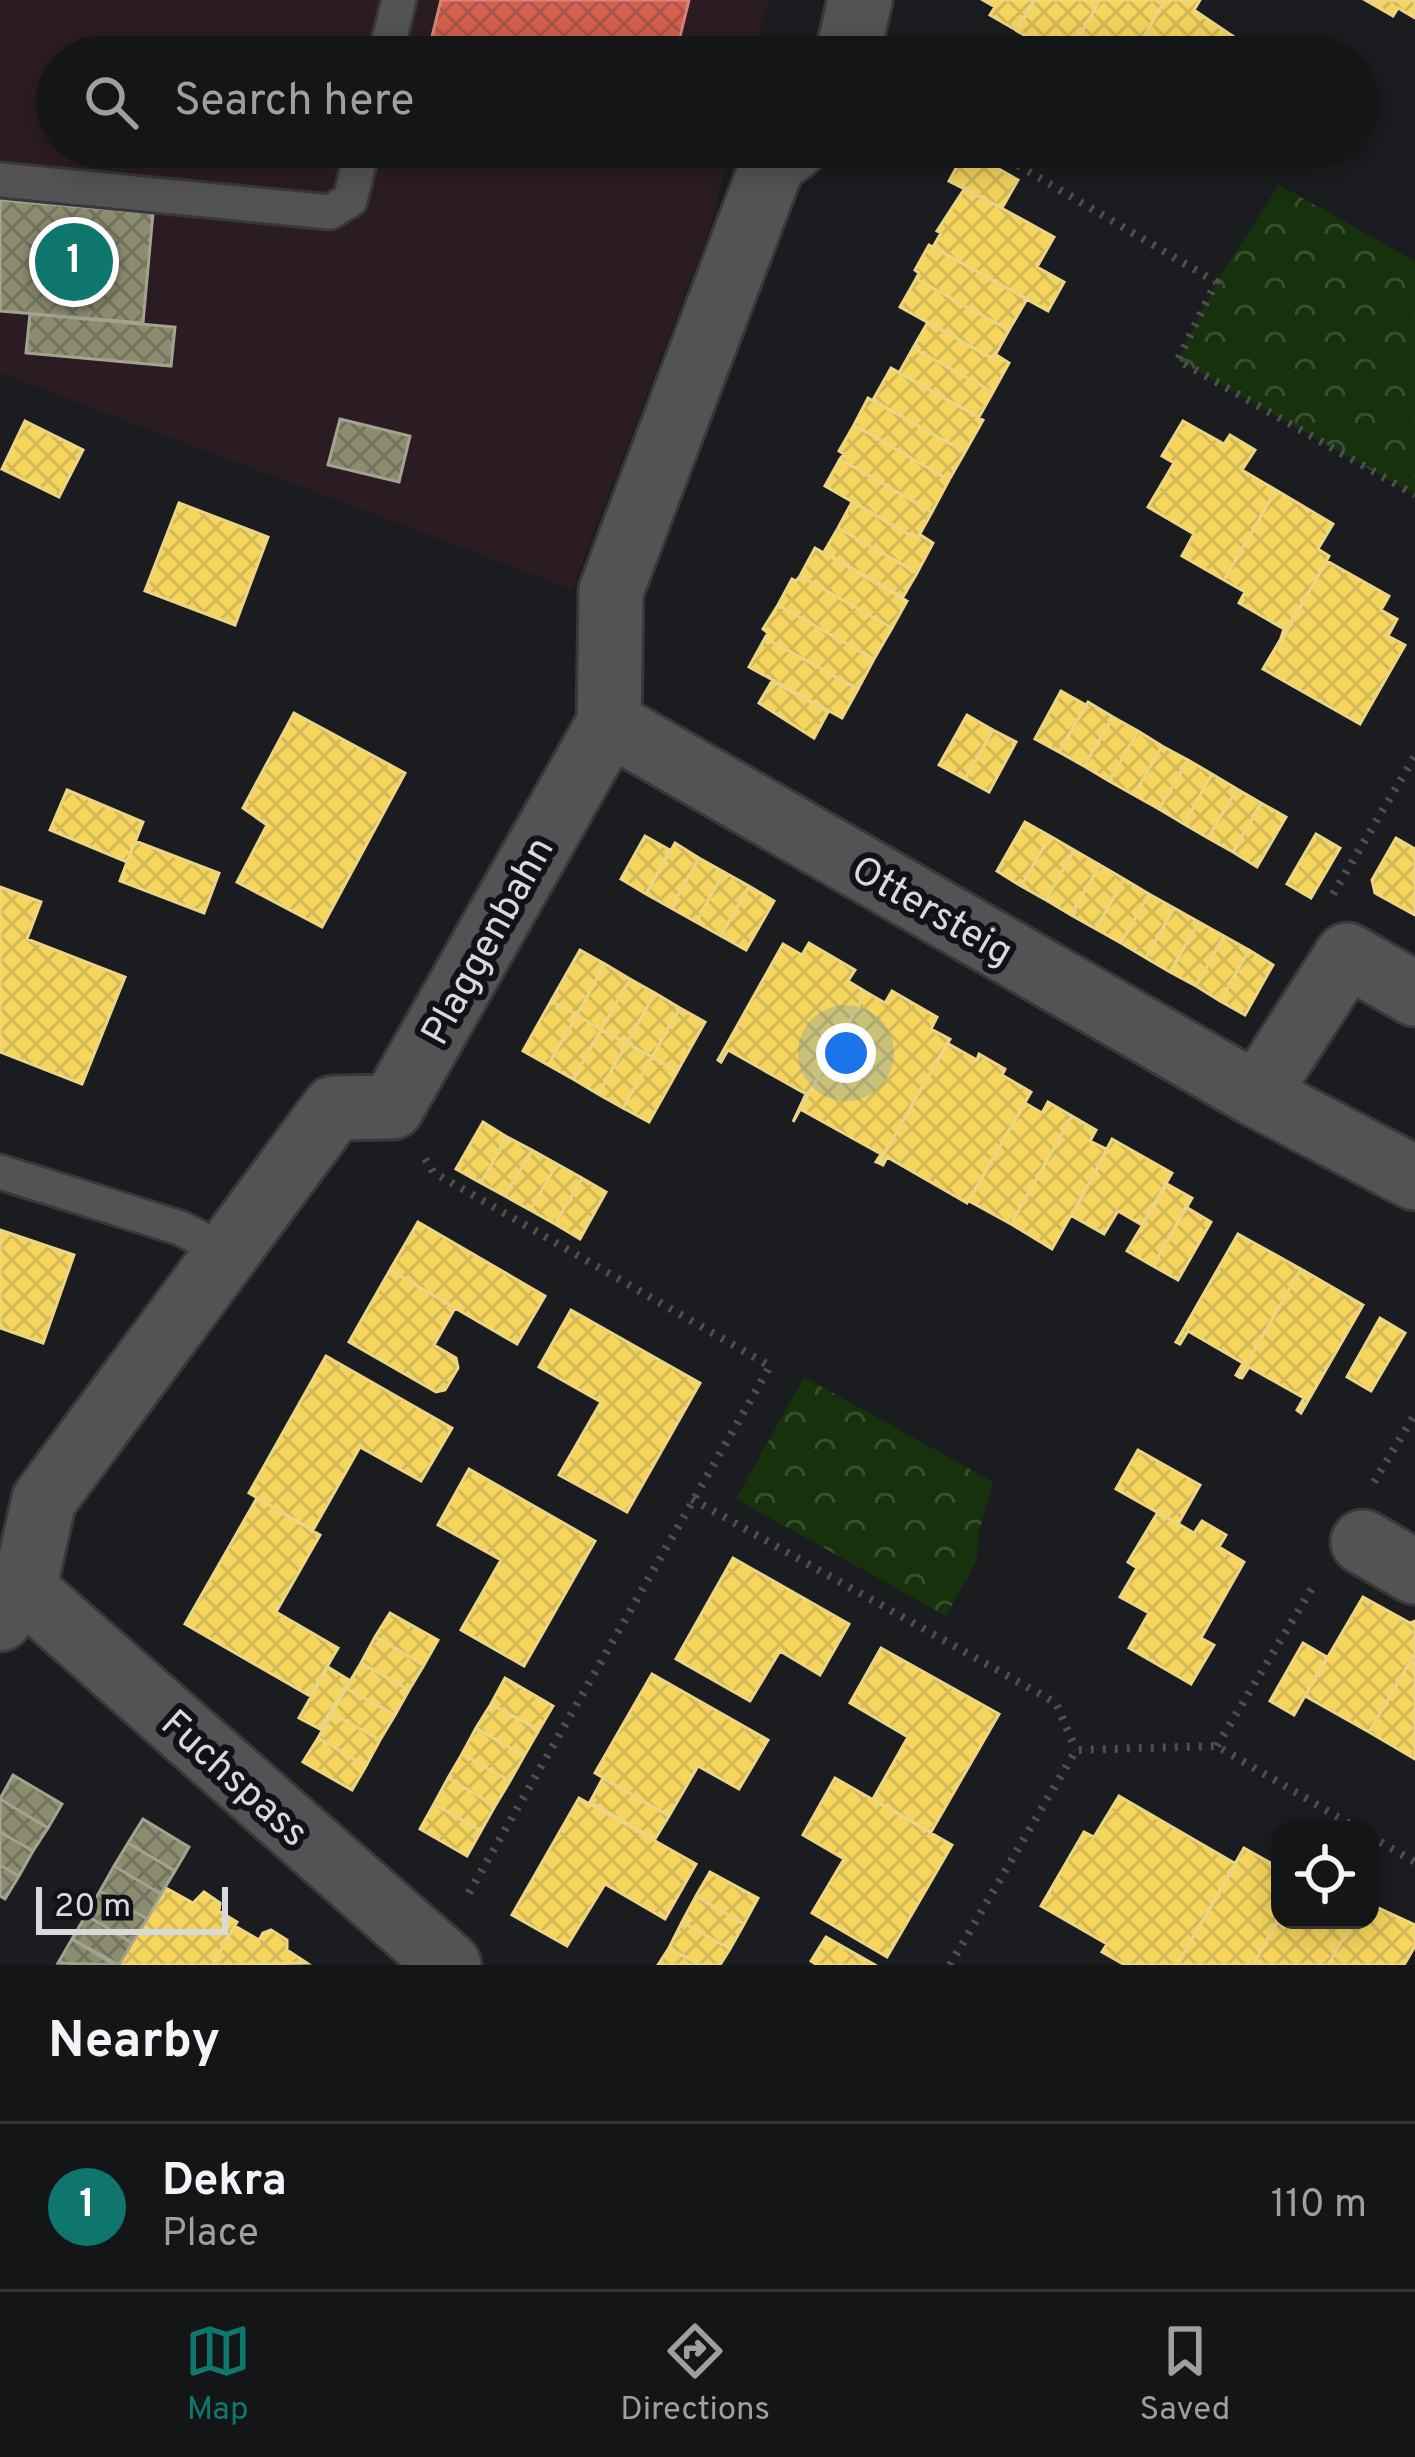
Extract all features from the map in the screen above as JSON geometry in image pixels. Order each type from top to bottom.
[{"type":"street","points":[[852,36],[860,0]]},
{"type":"street","name":"Plaggenbahn","points":[[392,1107],[609,722],[611,591],[771,168]]},
{"type":"street","name":"Ottersteig","points":[[609,722],[1258,1095],[1415,1178]]},
{"type":"street","points":[[1258,1095],[1347,955],[1415,994]]},
{"type":"street","points":[[12,1604],[44,1500],[334,1108],[392,1107]]},
{"type":"street","name":"Fuchspass","points":[[12,1604],[442,1959]]},
{"type":"lane","points":[[391,36],[399,0]]},
{"type":"lane","points":[[0,180],[331,212],[350,200],[358,168]]},
{"type":"lane","points":[[0,1172],[180,1228],[227,1252]]},
{"type":"path","points":[[1023,168],[1216,282],[1178,360],[1415,495]]},
{"type":"path","points":[[1347,955],[1327,903],[1415,756]]},
{"type":"path","points":[[392,1107],[433,1172],[770,1366],[692,1499],[442,1959]]},
{"type":"path","points":[[692,1499],[1056,1702],[1076,1750]]},
{"type":"path","points":[[1076,1750],[1217,1746],[1345,1821]]},
{"type":"path","points":[[950,1965],[1076,1750]]},
{"type":"path","points":[[1379,1840],[1415,1862]]},
{"type":"shaded area","points":[[0,0],[768,0],[759,36],[36,36],[36,168],[726,168],[709,231],[572,589],[0,373]]},
{"type":"green space","points":[[1279,185],[1415,261],[1415,495],[1178,360],[1216,282]]},
{"type":"green space","points":[[804,1377],[993,1482],[979,1531],[977,1560],[946,1616],[736,1499]]},
{"type":"building: Homes","points":[[983,0],[1034,0],[1016,30],[990,15],[995,7]]},
{"type":"building: Homes","points":[[1035,0],[1100,0],[1080,36],[1026,36],[1017,31]]},
{"type":"building: Homes","points":[[1100,0],[1165,0],[1144,36],[1080,36]]},
{"type":"building: Homes","points":[[1165,0],[1200,0],[1194,10],[1233,36],[1145,36]]},
{"type":"building: Homes","points":[[1415,0],[1415,18],[1398,8],[1393,16],[1367,1]]},
{"type":"building: Homes","points":[[956,168],[997,168],[1018,180],[1002,208],[949,181]]},
{"type":"building: Homes","points":[[965,188],[1054,237],[1037,267],[1064,282],[1048,311],[933,247],[941,233],[937,231]]},
{"type":"building: Homes","points":[[929,245],[1027,299],[1009,330],[916,279],[919,273],[915,270]]},
{"type":"building: Homes","points":[[916,279],[1009,330],[993,359],[900,307]]},
{"type":"building: Homes","points":[[928,322],[993,359],[995,354],[1009,363],[993,392],[913,348]]},
{"type":"building: Homes","points":[[913,348],[993,392],[979,417],[899,373]]},
{"type":"building: Homes","points":[[891,368],[983,420],[965,452],[873,400]]},
{"type":"building: Homes","points":[[868,398],[965,452],[949,480],[854,425]]},
{"type":"building: Homes","points":[[25,421],[83,450],[59,497],[2,469]]},
{"type":"building: Homes","points":[[1183,421],[1224,444],[1230,435],[1255,450],[1242,470],[1276,490],[1224,580],[1182,556],[1194,534],[1148,507],[1174,463],[1162,456]]},
{"type":"building: Homes","points":[[854,425],[949,480],[932,512],[840,459],[844,454],[839,451]]},
{"type":"building: Homes","points":[[840,459],[932,512],[917,539],[825,486]]},
{"type":"building: Homes","points":[[1276,490],[1333,524],[1318,549],[1329,556],[1278,647],[1284,629],[1239,603],[1245,592],[1224,580]]},
{"type":"building: Homes","points":[[852,502],[917,539],[919,534],[933,543],[917,573],[838,528]]},
{"type":"building: Homes","points":[[179,503],[268,537],[235,625],[145,591]]},
{"type":"building: Homes","points":[[838,528],[917,573],[903,597],[824,552]]},
{"type":"building: Homes","points":[[815,548],[907,601],[892,628],[800,576]]},
{"type":"building: Homes","points":[[1327,561],[1389,596],[1381,610],[1397,619],[1388,636],[1405,645],[1360,724],[1263,669]]},
{"type":"building: Homes","points":[[800,576],[892,628],[874,659],[778,605],[792,579]]},
{"type":"building: Homes","points":[[778,605],[874,659],[858,689],[765,638],[768,633],[763,629]]},
{"type":"building: Homes","points":[[765,638],[858,689],[842,718],[749,667]]},
{"type":"building: Homes","points":[[772,681],[828,712],[814,738],[759,703]]},
{"type":"building: Homes","points":[[1061,691],[1086,705],[1059,752],[1035,739]]},
{"type":"building: Homes","points":[[1088,702],[1113,717],[1084,766],[1059,752]]},
{"type":"building: Homes","points":[[294,713],[405,773],[322,927],[237,882],[267,825],[243,808]]},
{"type":"building: Homes","points":[[967,715],[993,730],[965,779],[939,765]]},
{"type":"building: Homes","points":[[1113,717],[1138,731],[1109,781],[1084,766]]},
{"type":"building: Homes","points":[[993,730],[1016,742],[989,792],[965,779]]},
{"type":"building: Homes","points":[[1138,731],[1162,746],[1134,795],[1109,781]]},
{"type":"building: Homes","points":[[1162,746],[1188,760],[1159,809],[1134,795]]},
{"type":"building: Homes","points":[[1188,760],[1212,774],[1184,824],[1159,809]]},
{"type":"building: Homes","points":[[1212,774],[1237,789],[1208,838],[1184,824]]},
{"type":"building: Homes","points":[[1237,789],[1261,803],[1233,852],[1208,838]]},
{"type":"building: Homes","points":[[67,790],[143,822],[127,862],[50,830]]},
{"type":"building: Homes","points":[[1261,803],[1286,817],[1257,867],[1233,852]]},
{"type":"building: Homes","points":[[1025,822],[1050,836],[1021,886],[997,871]]},
{"type":"building: Homes","points":[[1316,834],[1340,848],[1311,898],[1287,884]]},
{"type":"building: Homes","points":[[645,836],[670,850],[646,894],[621,879]]},
{"type":"building: Homes","points":[[1050,836],[1074,850],[1046,900],[1021,886]]},
{"type":"building: Homes","points":[[1396,838],[1415,849],[1415,915],[1375,893],[1372,880]]},
{"type":"building: Homes","points":[[135,841],[219,873],[204,913],[120,881]]},
{"type":"building: Homes","points":[[675,843],[699,858],[671,908],[646,894]]},
{"type":"building: Homes","points":[[1074,850],[1100,865],[1071,915],[1046,900]]},
{"type":"building: Homes","points":[[699,858],[724,872],[696,922],[671,908]]},
{"type":"building: Homes","points":[[1100,865],[1124,879],[1096,929],[1071,915]]},
{"type":"building: Homes","points":[[724,872],[749,886],[721,936],[696,922]]},
{"type":"building: Homes","points":[[1124,879],[1149,894],[1121,943],[1096,929]]},
{"type":"building: Homes","points":[[749,886],[774,901],[746,950],[721,936]]},
{"type":"building: Homes","points":[[0,887],[41,902],[27,939],[125,977],[82,1084],[0,1052]]},
{"type":"building: Homes","points":[[1149,894],[1174,908],[1146,958],[1121,943]]},
{"type":"building: Homes","points":[[1174,908],[1199,922],[1170,972],[1146,958]]},
{"type":"building: Homes","points":[[1199,922],[1224,936],[1196,986],[1170,972]]},
{"type":"building: Homes","points":[[1224,936],[1249,950],[1220,1001],[1196,986]]},
{"type":"building: Homes","points":[[809,943],[855,970],[848,981],[866,992],[793,1122],[806,1094],[728,1050],[718,1060],[783,944],[802,955]]},
{"type":"building: Homes","points":[[580,950],[605,964],[577,1015],[551,1001]]},
{"type":"building: Homes","points":[[1249,950],[1273,965],[1245,1015],[1220,1001]]},
{"type":"building: Homes","points":[[605,964],[630,979],[601,1030],[577,1015]]},
{"type":"building: Homes","points":[[630,979],[655,993],[627,1043],[601,1030]]},
{"type":"building: Homes","points":[[892,991],[937,1017],[931,1029],[950,1039],[879,1163],[881,1154],[800,1109],[866,992],[885,1003]]},
{"type":"building: Homes","points":[[655,993],[680,1008],[652,1057],[627,1043]]},
{"type":"building: Homes","points":[[551,1001],[577,1015],[548,1065],[523,1051]]},
{"type":"building: Homes","points":[[680,1008],[705,1022],[677,1072],[652,1057]]},
{"type":"building: Homes","points":[[577,1015],[601,1030],[573,1079],[548,1065]]},
{"type":"building: Homes","points":[[601,1030],[627,1043],[598,1094],[573,1079]]},
{"type":"building: Homes","points":[[627,1043],[652,1057],[623,1108],[598,1094]]},
{"type":"building: Homes","points":[[947,1043],[1005,1069],[1002,1075],[1031,1092],[967,1203],[887,1157],[883,1165],[879,1163]]},
{"type":"building: Homes","points":[[652,1057],[677,1072],[649,1122],[623,1108]]},
{"type":"building: Homes","points":[[1048,1102],[1072,1116],[1011,1224],[969,1201],[1025,1103],[1042,1113]]},
{"type":"building: Homes","points":[[1072,1116],[1096,1130],[1090,1141],[1108,1150],[1052,1249],[1011,1224]]},
{"type":"building: Homes","points":[[483,1122],[507,1137],[481,1183],[456,1169]]},
{"type":"building: Homes","points":[[507,1137],[532,1150],[505,1196],[481,1183]]},
{"type":"building: Homes","points":[[1112,1139],[1172,1173],[1142,1225],[1118,1211],[1104,1234],[1072,1216]]},
{"type":"building: Homes","points":[[532,1150],[557,1164],[530,1210],[505,1196]]},
{"type":"building: Homes","points":[[557,1164],[582,1178],[555,1224],[530,1210]]},
{"type":"building: Homes","points":[[582,1178],[606,1192],[580,1239],[555,1224]]},
{"type":"building: Homes","points":[[1167,1184],[1192,1198],[1153,1266],[1127,1251]]},
{"type":"building: Homes","points":[[1186,1207],[1211,1222],[1178,1280],[1153,1266]]},
{"type":"building: Homes","points":[[418,1222],[545,1296],[517,1344],[390,1270]]},
{"type":"building: Homes","points":[[0,1230],[74,1255],[43,1343],[0,1328]]},
{"type":"building: Homes","points":[[1238,1234],[1301,1269],[1239,1377],[1243,1363],[1188,1331],[1180,1344],[1176,1342]]},
{"type":"building: Homes","points":[[1301,1269],[1363,1305],[1301,1413],[1297,1410],[1304,1398],[1249,1367],[1239,1377]]},
{"type":"building: Homes","points":[[390,1270],[455,1308],[434,1345],[456,1358],[458,1368],[445,1390],[436,1392],[349,1342]]},
{"type":"building: Homes","points":[[571,1310],[700,1383],[627,1512],[559,1475],[601,1402],[539,1367]]},
{"type":"building: Homes","points":[[1380,1318],[1405,1333],[1371,1391],[1347,1377]]},
{"type":"building: Homes","points":[[326,1356],[452,1428],[421,1481],[360,1447],[313,1530],[249,1493]]},
{"type":"building: Homes","points":[[1138,1450],[1200,1485],[1178,1524],[1116,1489]]},
{"type":"building: Homes","points":[[469,1469],[595,1541],[524,1666],[461,1630],[501,1560],[438,1525]]},
{"type":"building: Homes","points":[[257,1498],[320,1535],[276,1612],[338,1648],[310,1696],[185,1624]]},
{"type":"building: Homes","points":[[1158,1512],[1194,1533],[1202,1521],[1226,1535],[1219,1547],[1244,1562],[1201,1638],[1214,1645],[1191,1684],[1129,1648],[1149,1613],[1120,1597],[1137,1568],[1128,1562]]},
{"type":"building: Homes","points":[[733,1558],[849,1624],[820,1675],[780,1651],[750,1701],[676,1659]]},
{"type":"building: Homes","points":[[1363,1597],[1410,1623],[1415,1621],[1415,1653],[1369,1732],[1305,1696]]},
{"type":"building: Homes","points":[[390,1613],[438,1640],[424,1665],[375,1637]]},
{"type":"building: Homes","points":[[375,1637],[424,1665],[409,1690],[361,1663]]},
{"type":"building: Homes","points":[[1303,1643],[1327,1657],[1294,1715],[1270,1701]]},
{"type":"building: Homes","points":[[881,1648],[999,1714],[931,1832],[873,1799],[908,1737],[850,1703]]},
{"type":"building: Homes","points":[[1415,1653],[1415,1759],[1369,1732]]},
{"type":"building: Homes","points":[[361,1663],[409,1690],[395,1715],[346,1688]]},
{"type":"building: Homes","points":[[328,1667],[349,1680],[320,1729],[299,1718]]},
{"type":"building: Homes","points":[[652,1674],[768,1740],[739,1789],[698,1766],[669,1816],[595,1773]]},
{"type":"building: Homes","points":[[505,1678],[553,1706],[539,1730],[491,1704]]},
{"type":"building: Homes","points":[[346,1688],[395,1715],[380,1740],[332,1713]]},
{"type":"building: Homes","points":[[491,1704],[539,1730],[524,1756],[476,1728]]},
{"type":"building: Homes","points":[[332,1713],[380,1740],[366,1766],[318,1738]]},
{"type":"building: Homes","points":[[476,1728],[524,1756],[510,1781],[462,1754]]},
{"type":"building: Homes","points":[[318,1738],[366,1766],[352,1790],[303,1762]]},
{"type":"building: Homes","points":[[462,1754],[510,1781],[495,1806],[448,1778]]},
{"type":"building: Homes","points":[[448,1778],[495,1806],[481,1831],[434,1804]]},
{"type":"building: Homes","points":[[603,1778],[669,1816],[655,1839],[590,1802]]},
{"type":"building: Homes","points":[[835,1778],[952,1845],[887,1957],[812,1913],[844,1859],[803,1835]]},
{"type":"building: Homes","points":[[1119,1796],[1236,1864],[1177,1965],[1125,1965],[1102,1952],[1107,1944],[1041,1906],[1084,1832],[1094,1837]]},
{"type":"building: Homes","points":[[579,1798],[696,1864],[665,1919],[605,1884],[567,1946],[512,1915]]},
{"type":"building: Homes","points":[[434,1804],[481,1831],[467,1856],[420,1829]]},
{"type":"building: Homes","points":[[1244,1848],[1271,1863],[1273,1929],[1253,1965],[1177,1965]]},
{"type":"building: Homes","points":[[710,1872],[758,1898],[744,1924],[696,1896]]},
{"type":"building: Homes","points":[[166,1888],[193,1903],[204,1892],[220,1903],[219,1911],[237,1922],[212,1965],[119,1965]]},
{"type":"building: Homes","points":[[696,1896],[744,1924],[730,1949],[682,1922]]},
{"type":"building: Homes","points":[[1379,1908],[1415,1925],[1415,1946],[1404,1965],[1328,1965],[1349,1929],[1379,1929]]},
{"type":"building: Homes","points":[[682,1922],[730,1949],[720,1965],[700,1965],[669,1948]]},
{"type":"building: Homes","points":[[235,1926],[259,1940],[271,1930],[287,1940],[287,1950],[307,1963],[212,1965]]},
{"type":"building: Homes","points":[[1273,1929],[1349,1929],[1328,1965],[1253,1965]]},
{"type":"building: Homes","points":[[826,1937],[875,1965],[817,1965],[811,1961]]},
{"type":"building: Homes","points":[[669,1948],[700,1965],[658,1965]]},
{"type":"building: Shops","points":[[441,0],[689,0],[680,36],[432,36]]},
{"type":"building: Industry","points":[[0,200],[153,213],[143,323],[0,311]]},
{"type":"building: Industry","points":[[30,314],[175,327],[171,366],[26,353]]},
{"type":"building: Industry","points":[[340,419],[410,436],[399,482],[328,465]]},
{"type":"building: Industry","points":[[13,1775],[62,1804],[48,1828],[0,1799]]},
{"type":"building: Industry","points":[[0,1799],[48,1828],[33,1851],[0,1832]]},
{"type":"building: Industry","points":[[143,1819],[189,1847],[175,1871],[128,1843]]},
{"type":"building: Industry","points":[[0,1832],[33,1851],[19,1876],[0,1865]]},
{"type":"building: Industry","points":[[128,1843],[175,1871],[161,1894],[114,1866]]},
{"type":"building: Industry","points":[[0,1865],[19,1876],[5,1899],[0,1896]]},
{"type":"building: Industry","points":[[114,1866],[161,1894],[147,1919],[100,1891]]},
{"type":"building: Industry","points":[[100,1891],[147,1919],[132,1943],[86,1915]]},
{"type":"building: Industry","points":[[86,1915],[132,1943],[119,1965],[72,1939]]},
{"type":"building: Industry","points":[[72,1939],[115,1965],[58,1963]]},
{"type":"place","name":"Dekra","points":[[74,262]]}]
